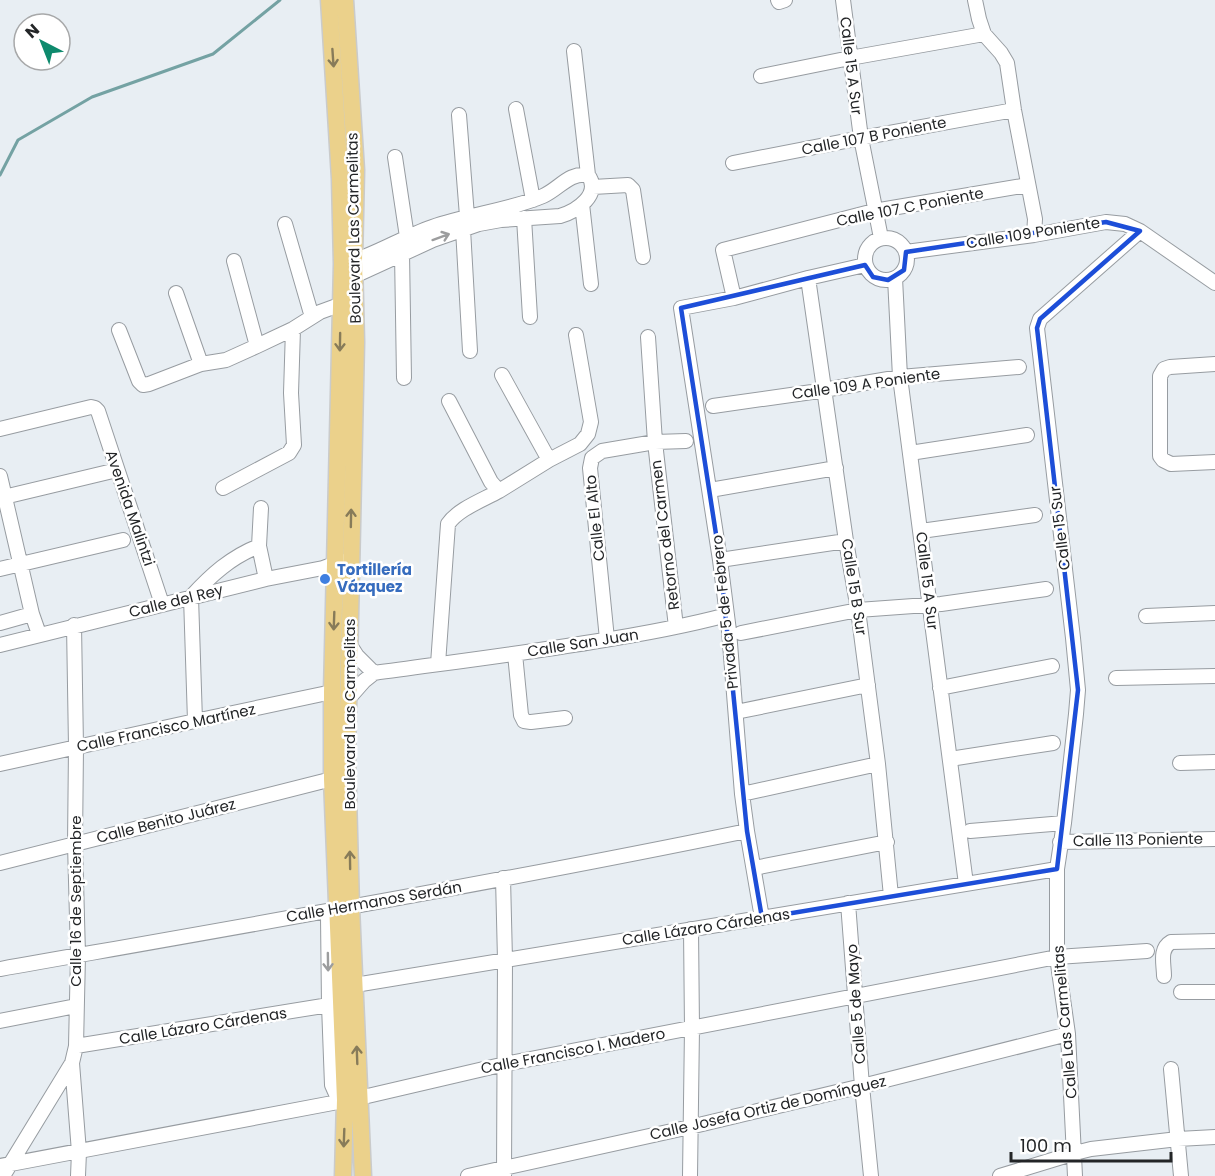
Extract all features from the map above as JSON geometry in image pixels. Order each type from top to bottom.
[{"type":"main road","name":"Boulevard Las Carmelitas","points":[[329,0],[348,271]]},
{"type":"main road","name":"Boulevard Las Carmelitas","points":[[343,1176],[352,1099],[354,985],[332,779],[332,692],[343,561],[348,271],[356,170],[345,0]]},
{"type":"main road","name":"Boulevard Las Carmelitas","points":[[343,561],[350,645],[344,908],[352,1099],[363,1176]]},
{"type":"street","name":"Calle 15 A Sur","points":[[843,0],[861,138],[881,238]]},
{"type":"street","points":[[975,0],[984,34],[1007,63],[1035,219],[1034,235]]},
{"type":"street","points":[[761,76],[984,34]]},
{"type":"street","points":[[348,271],[374,253],[431,228],[465,223],[479,224],[501,220],[560,216],[582,204],[588,197],[590,181],[574,51]]},
{"type":"street","points":[[516,109],[532,200]]},
{"type":"street","name":"Calle 107 B Poniente","points":[[733,163],[1014,110]]},
{"type":"street","points":[[459,115],[470,351]]},
{"type":"street","points":[[395,157],[407,237]]},
{"type":"street","points":[[348,271],[402,253],[465,223],[532,200],[551,192],[570,177],[582,174],[590,181],[628,185],[633,190],[643,257]]},
{"type":"street","name":"Calle 107 C Poniente","points":[[734,298],[723,250],[874,211],[1028,185]]},
{"type":"street","points":[[582,204],[591,284]]},
{"type":"street","points":[[524,218],[530,317]]},
{"type":"street","name":"Calle 109 Poniente","points":[[906,252],[1034,235],[1106,222],[1125,224],[1140,231],[1215,283]]},
{"type":"street","points":[[285,224],[312,317]]},
{"type":"street","name":"Calle 15 Sur","points":[[1057,869],[1078,690],[1037,328],[1040,319],[1140,231]]},
{"type":"street","points":[[881,238],[899,242],[906,252],[907,264],[895,278],[880,280],[873,277],[865,265],[864,258],[869,245],[881,238]]},
{"type":"street","points":[[402,253],[404,378]]},
{"type":"street","points":[[234,261],[258,346]]},
{"type":"street","points":[[734,298],[865,265]]},
{"type":"street","name":"Calle 15 B Sur","points":[[808,278],[858,610],[878,764],[891,896]]},
{"type":"street","name":"Calle 15 A Sur","points":[[895,278],[900,377],[966,884]]},
{"type":"street","points":[[176,293],[201,364]]},
{"type":"street","name":"Privada 5 de Febrero","points":[[734,298],[681,308],[720,560],[727,615],[742,794],[762,918]]},
{"type":"street","points":[[119,330],[142,385],[201,364],[226,360],[293,329],[328,309],[348,302]]},
{"type":"street","points":[[222,488],[289,453],[294,445],[291,393],[293,329]]},
{"type":"street","points":[[438,664],[448,524],[460,513],[580,444],[588,434],[591,422],[576,335]]},
{"type":"street","name":"Retorno del Carmen","points":[[648,337],[655,442],[676,627]]},
{"type":"street","points":[[1215,364],[1170,367],[1164,369],[1160,376],[1160,456],[1171,464],[1215,462]]},
{"type":"street","name":"Calle 109 A Poniente","points":[[713,406],[900,377],[1019,367]]},
{"type":"street","points":[[502,375],[549,460]]},
{"type":"street","points":[[449,401],[491,482],[499,491]]},
{"type":"street","name":"Avenida Malintzi","points":[[0,429],[91,407],[98,411],[162,604]]},
{"type":"street","points":[[910,453],[1027,435]]},
{"type":"street","name":"Calle El Alto","points":[[607,639],[590,468],[592,458],[602,451],[655,442],[686,441]]},
{"type":"street","points":[[710,490],[836,468]]},
{"type":"street","points":[[2,498],[117,471]]},
{"type":"street","points":[[0,476],[2,498],[39,634]]},
{"type":"street","points":[[261,508],[259,546],[266,579]]},
{"type":"street","points":[[921,531],[1035,515]]},
{"type":"street","points":[[0,569],[123,540]]},
{"type":"street","points":[[720,560],[846,541]]},
{"type":"street","points":[[195,720],[191,597],[231,560],[259,546]]},
{"type":"street","name":"Calle del Rey","points":[[0,645],[266,579],[323,568],[343,561]]},
{"type":"street","points":[[741,633],[858,610],[930,605],[1046,589]]},
{"type":"street","points":[[1146,616],[1215,613]]},
{"type":"street","points":[[0,623],[32,614]]},
{"type":"street","name":"Calle San Juan","points":[[374,673],[607,639],[727,615]]},
{"type":"street","name":"Calle 16 de Septiembre","points":[[74,626],[78,955],[76,1046],[72,1063],[79,1152],[78,1176]]},
{"type":"street","points":[[349,698],[374,673],[357,656],[350,645]]},
{"type":"street","points":[[515,654],[521,715],[524,721],[565,718]]},
{"type":"street","points":[[940,688],[1052,666]]},
{"type":"street","points":[[1116,678],[1215,676]]},
{"type":"street","points":[[736,712],[868,685]]},
{"type":"street","name":"Calle Francisco Martínez","points":[[0,764],[332,692]]},
{"type":"street","points":[[950,759],[1053,743]]},
{"type":"street","points":[[1180,762],[1215,762]]},
{"type":"street","points":[[742,794],[878,764]]},
{"type":"street","name":"Calle Benito Juárez","points":[[0,863],[332,779]]},
{"type":"street","points":[[970,831],[1064,823]]},
{"type":"street","name":"Calle Hermanos Serdán","points":[[0,969],[344,908],[747,831]]},
{"type":"street","name":"Calle 113 Poniente","points":[[1060,842],[1215,839]]},
{"type":"street","points":[[754,868],[886,842]]},
{"type":"street","name":"Calle Lázaro Cárdenas","points":[[354,985],[1057,869]]},
{"type":"street","name":"Calle Las Carmelitas","points":[[1057,869],[1058,957],[1068,1034],[1076,1176]]},
{"type":"street","points":[[503,878],[504,1172]]},
{"type":"street","name":"Calle 5 de Mayo","points":[[848,903],[871,1176]]},
{"type":"street","name":"Boulevard Las Carmelitas","points":[[344,908],[329,914],[328,917],[332,1085],[336,1094],[352,1099]]},
{"type":"street","points":[[690,1176],[691,929]]},
{"type":"street","points":[[1164,976],[1163,951],[1166,945],[1171,942],[1215,941]]},
{"type":"street","name":"Calle Francisco I. Madero","points":[[4,1169],[79,1152],[352,1099],[505,1064],[1058,957],[1147,951]]},
{"type":"street","points":[[1181,992],[1215,992]]},
{"type":"street","name":"Calle Lázaro Cárdenas","points":[[76,1046],[329,1005]]},
{"type":"street","points":[[0,1021],[76,1006]]},
{"type":"street","name":"Calle Josefa Ortiz de Domínguez","points":[[468,1176],[504,1172],[1068,1034]]},
{"type":"street","points":[[4,1169],[72,1063]]},
{"type":"street","points":[[1171,1069],[1181,1176]]},
{"type":"street","points":[[1000,1176],[1091,1149],[1215,1137]]},
{"type":"highlighted area","points":[[1106,222],[1140,231],[1040,319],[1037,328],[1078,690],[1057,869],[762,918],[747,831],[720,560],[681,308],[865,265],[873,277],[888,280],[904,270],[906,252]]},
{"type":"waterway","points":[[0,175],[18,140],[92,97],[213,54],[280,0]]},
{"type":"place","name":"Tortillería Vázquez","points":[[325,579]]}]
